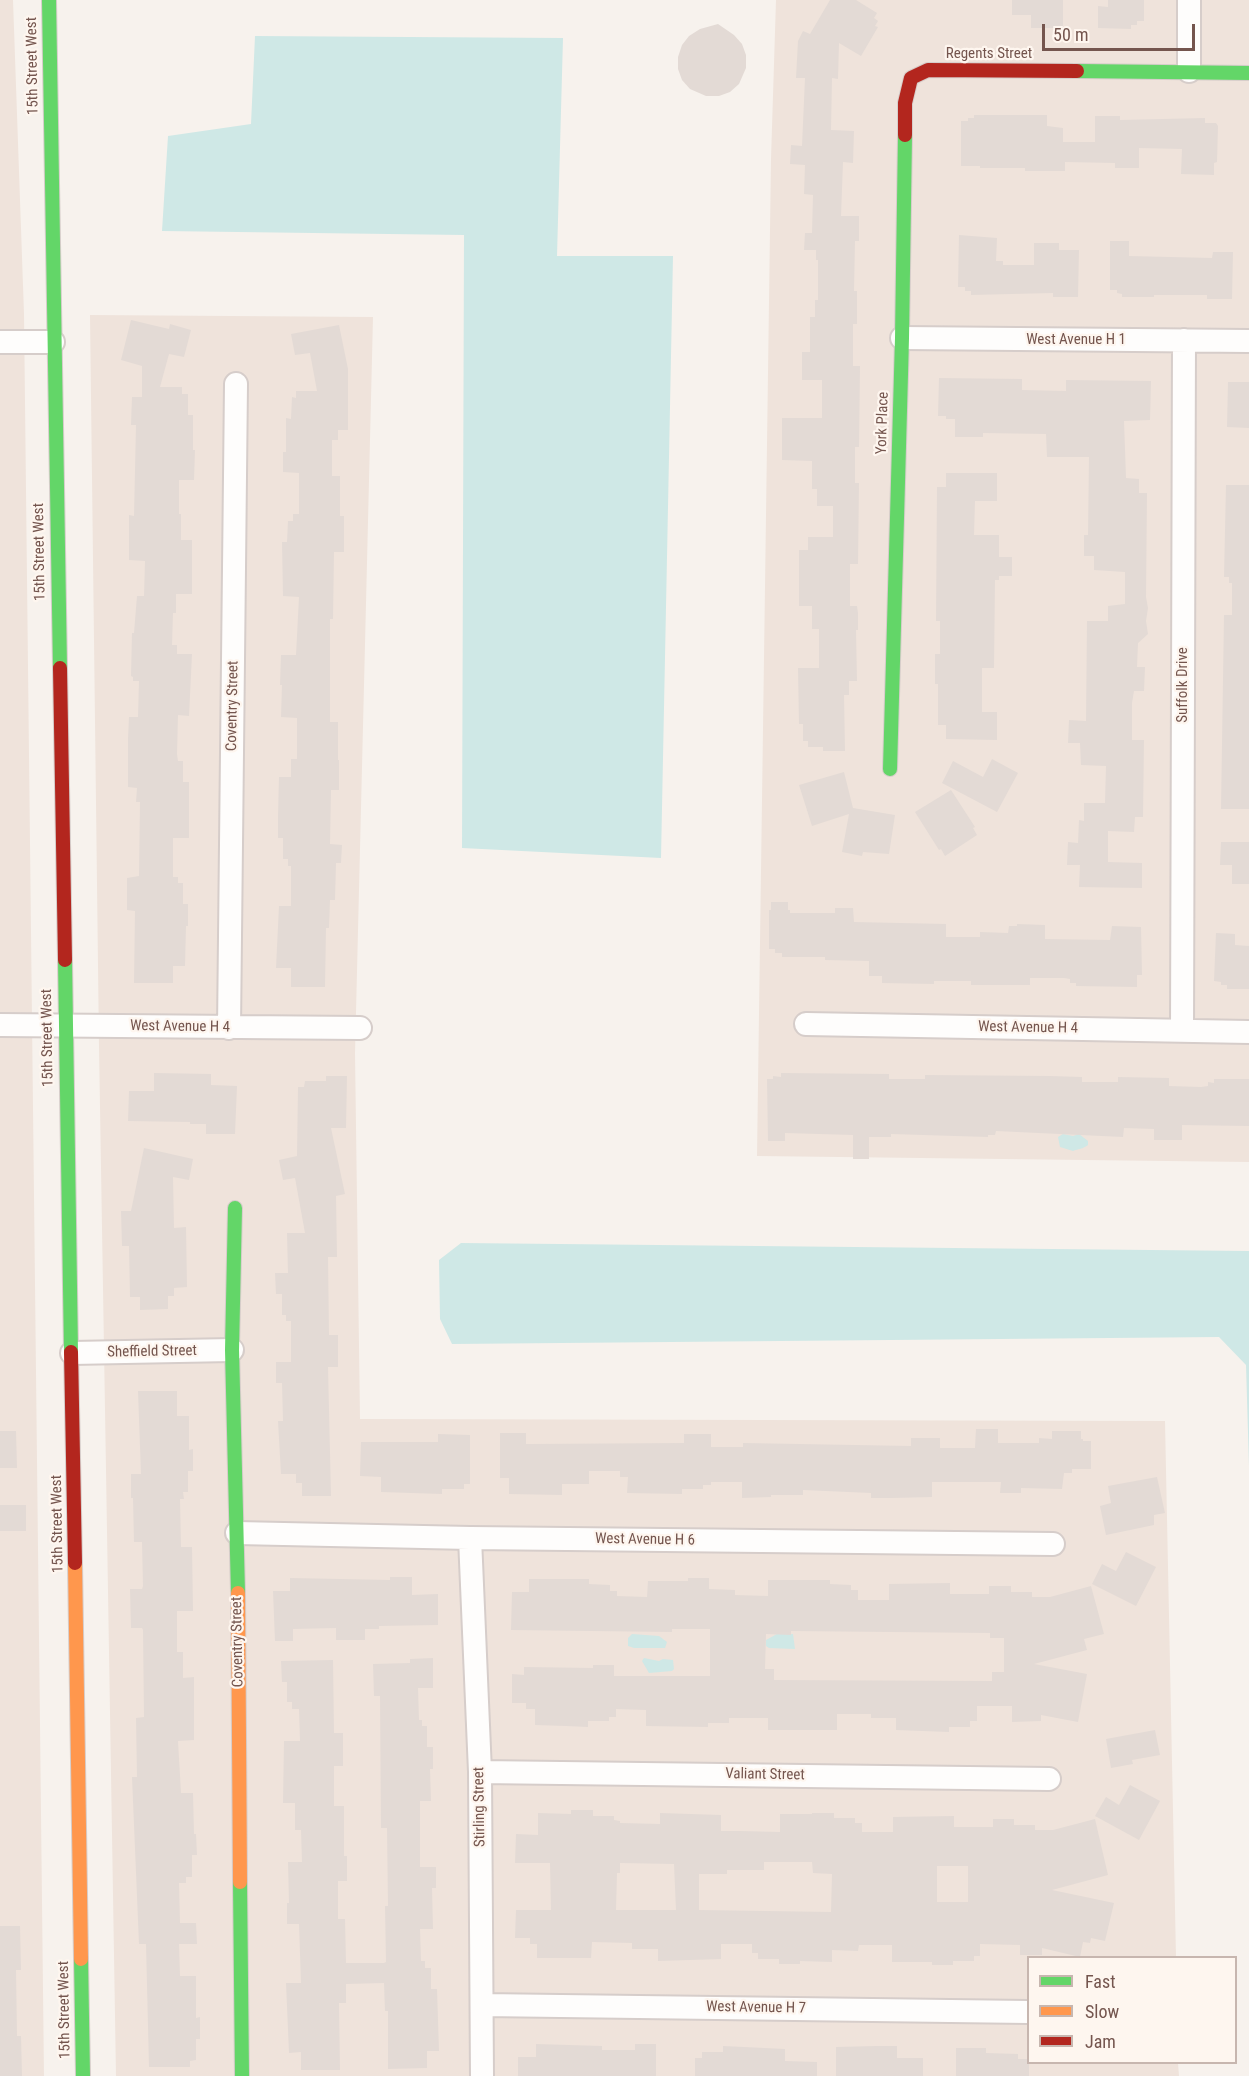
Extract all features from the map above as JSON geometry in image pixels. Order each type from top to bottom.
[{"type":"street","name":"15th Street West","points":[[49,0],[64,1026],[72,1353],[83,2076]]},
{"type":"street","points":[[1189,0],[1189,71]]},
{"type":"street","name":"Regents Street","points":[[911,78],[928,70],[1249,73]]},
{"type":"street","name":"York Place","points":[[890,769],[902,338],[904,103],[911,78]]},
{"type":"street","name":"West Avenue H 1","points":[[902,338],[1249,342]]},
{"type":"street","name":"Suffolk Drive","points":[[1182,1030],[1184,340]]},
{"type":"street","points":[[0,342],[54,342]]},
{"type":"street","name":"Coventry Street","points":[[229,1028],[236,384]]},
{"type":"street","name":"West Avenue H 4","points":[[806,1024],[1249,1032]]},
{"type":"street","name":"West Avenue H 4","points":[[0,1025],[360,1028]]},
{"type":"street","name":"Coventry Street","points":[[235,1208],[232,1350],[237,1533],[242,2076]]},
{"type":"street","name":"Sheffield Street","points":[[72,1353],[232,1350]]},
{"type":"street","name":"West Avenue H 6","points":[[237,1533],[470,1538],[1053,1544]]},
{"type":"street","name":"Stirling Street","points":[[470,1538],[480,1772],[482,2076]]},
{"type":"street","name":"Valiant Street","points":[[480,1772],[1049,1779]]},
{"type":"street","name":"West Avenue H 7","points":[[483,2005],[1027,2012]]},
{"type":"shaded area","points":[[0,0],[13,0],[24,314],[44,2076],[0,2076]]},
{"type":"shaded area","points":[[776,0],[1249,0],[1249,1162],[757,1156],[771,159]]},
{"type":"shaded area","points":[[90,315],[373,317],[355,1053],[360,1419],[1165,1421],[1176,1956],[1027,1956],[1027,2064],[1178,2064],[1179,2076],[116,2076]]},
{"type":"water","points":[[255,36],[563,38],[557,256],[673,256],[661,858],[462,848],[464,235],[162,231],[168,136],[251,124]]},
{"type":"water","points":[[1063,1134],[1073,1136],[1079,1134],[1088,1141],[1088,1145],[1073,1151],[1060,1147],[1058,1137]]},
{"type":"water","points":[[461,1243],[1249,1251],[1249,1466],[1246,1365],[1219,1337],[452,1344],[440,1319],[439,1260]]},
{"type":"water","points":[[632,1634],[659,1636],[667,1642],[665,1648],[634,1648],[628,1646],[628,1638]]},
{"type":"water","points":[[777,1634],[793,1634],[795,1649],[766,1646],[766,1640]]},
{"type":"water","points":[[644,1658],[659,1661],[673,1660],[674,1669],[649,1673],[642,1661]]},
{"type":"building","points":[[830,0],[856,0],[877,13],[874,18],[878,21],[875,26],[878,27],[861,56],[839,43],[838,79],[832,78],[831,130],[854,131],[853,163],[843,162],[841,216],[859,216],[859,241],[855,241],[854,291],[857,291],[857,324],[853,324],[853,366],[860,366],[859,447],[855,447],[855,483],[859,483],[858,564],[850,564],[850,606],[857,606],[858,613],[857,681],[849,681],[849,695],[844,695],[845,751],[823,751],[823,747],[808,747],[808,741],[803,741],[803,724],[799,724],[798,668],[819,668],[819,629],[812,629],[812,606],[799,606],[799,550],[808,550],[808,537],[833,537],[833,506],[817,506],[817,489],[812,489],[812,461],[782,460],[782,418],[822,418],[822,380],[802,380],[802,352],[810,352],[810,317],[815,317],[815,300],[818,300],[816,250],[804,250],[805,233],[812,233],[813,195],[804,194],[805,165],[790,164],[791,145],[802,146],[805,78],[796,78],[798,41],[803,31],[810,34]]},
{"type":"building","points":[[1012,0],[1063,0],[1063,28],[1031,28],[1031,15],[1012,15]]},
{"type":"building","points":[[1108,0],[1144,0],[1144,21],[1137,21],[1137,25],[1131,25],[1131,29],[1098,28],[1098,6],[1108,7]]},
{"type":"building","points":[[718,24],[742,44],[746,55],[746,68],[739,84],[730,92],[719,96],[706,96],[690,89],[682,80],[678,69],[678,57],[682,45],[689,36],[700,29]]},
{"type":"building","points":[[974,115],[1047,115],[1047,126],[1063,128],[1063,142],[1095,142],[1095,116],[1120,116],[1120,120],[1205,118],[1205,123],[1216,123],[1218,126],[1217,162],[1214,163],[1214,175],[1181,174],[1182,149],[1139,148],[1139,168],[1115,168],[1115,163],[1065,162],[1065,171],[1025,171],[1025,168],[961,166],[961,121],[968,121],[968,118],[974,118]]},
{"type":"building","points":[[959,235],[997,238],[996,261],[1003,261],[1003,265],[1034,265],[1034,243],[1059,243],[1059,250],[1079,250],[1078,297],[1053,297],[1053,293],[971,295],[971,291],[965,291],[965,287],[958,287]]},
{"type":"building","points":[[1110,241],[1129,241],[1129,256],[1212,258],[1213,252],[1233,252],[1232,299],[1207,299],[1207,295],[1122,297],[1117,290],[1110,290]]},
{"type":"building","points":[[131,320],[169,329],[170,324],[191,330],[184,357],[169,354],[160,387],[182,387],[182,394],[188,394],[188,415],[193,415],[193,450],[195,450],[194,480],[179,480],[181,540],[192,540],[192,594],[176,594],[176,613],[173,613],[172,645],[177,645],[177,654],[192,654],[189,716],[178,715],[177,754],[178,761],[183,761],[183,782],[189,782],[189,838],[173,838],[173,877],[178,877],[178,883],[183,883],[183,904],[188,904],[188,926],[186,926],[185,966],[173,966],[173,983],[134,983],[135,911],[127,910],[127,878],[139,876],[140,802],[136,802],[137,788],[128,787],[128,739],[129,717],[138,717],[139,681],[133,681],[131,676],[132,633],[134,633],[137,596],[144,596],[145,561],[129,560],[129,515],[134,516],[136,425],[131,425],[132,397],[142,397],[142,366],[121,360]]},
{"type":"building","points":[[339,325],[348,369],[348,430],[338,430],[338,440],[332,440],[332,476],[340,476],[340,516],[344,516],[344,552],[334,552],[333,619],[330,619],[330,722],[338,722],[339,790],[331,790],[330,844],[342,845],[341,863],[336,863],[335,900],[330,900],[329,928],[326,928],[325,987],[291,987],[291,968],[276,968],[279,906],[291,906],[291,866],[288,866],[288,859],[283,859],[283,838],[278,838],[278,816],[279,777],[291,777],[291,759],[297,759],[297,718],[281,717],[282,685],[280,685],[281,655],[296,655],[299,597],[283,596],[282,542],[287,542],[288,521],[293,521],[293,514],[299,514],[299,473],[283,472],[283,452],[286,452],[286,418],[291,419],[292,397],[296,398],[296,391],[317,391],[310,353],[295,355],[291,334]]},
{"type":"building","points":[[939,378],[1022,379],[1022,390],[1066,391],[1066,380],[1151,381],[1150,420],[1124,421],[1126,478],[1139,479],[1139,493],[1147,493],[1146,597],[1148,608],[1146,621],[1148,634],[1138,643],[1137,667],[1145,667],[1144,691],[1134,691],[1132,703],[1132,740],[1144,740],[1143,817],[1135,817],[1134,832],[1108,831],[1108,862],[1142,863],[1142,888],[1079,887],[1080,865],[1067,865],[1068,842],[1078,843],[1079,820],[1084,821],[1084,803],[1105,803],[1106,766],[1081,765],[1080,743],[1068,743],[1069,720],[1086,721],[1087,621],[1108,621],[1108,606],[1125,604],[1125,572],[1094,570],[1094,556],[1084,556],[1084,535],[1088,535],[1089,457],[1047,457],[1046,434],[983,433],[983,437],[955,437],[955,419],[938,416]]},
{"type":"building","points":[[1228,382],[1249,382],[1249,428],[1227,427]]},
{"type":"building","points":[[946,473],[997,473],[997,501],[975,501],[974,535],[999,535],[999,557],[1012,557],[1012,576],[999,576],[999,580],[995,580],[994,668],[982,668],[982,712],[997,712],[997,740],[946,739],[946,725],[938,725],[938,684],[935,684],[935,654],[940,654],[940,621],[936,621],[937,487],[946,487]]},
{"type":"building","points":[[1226,485],[1249,485],[1249,809],[1221,809],[1224,615],[1232,615],[1232,583],[1229,583],[1229,577],[1224,577]]},
{"type":"building","points":[[992,759],[1018,773],[997,812],[942,783],[953,761],[983,777]]},
{"type":"building","points":[[844,772],[853,808],[895,815],[889,854],[863,852],[862,856],[842,852],[849,814],[812,826],[799,785]]},
{"type":"building","points":[[951,790],[975,827],[973,828],[977,835],[945,856],[915,812]]},
{"type":"building","points":[[1221,842],[1249,842],[1249,884],[1232,884],[1232,865],[1220,865]]},
{"type":"building","points":[[771,902],[788,902],[790,913],[835,913],[835,908],[853,908],[854,922],[946,924],[946,937],[980,937],[980,932],[1008,933],[1009,926],[1017,926],[1017,924],[1045,925],[1045,939],[1110,940],[1112,926],[1141,927],[1142,975],[1137,975],[1137,987],[1076,986],[1076,983],[1070,983],[1070,979],[1064,978],[1030,978],[1030,985],[971,985],[971,981],[934,981],[934,984],[882,983],[882,976],[869,976],[869,961],[825,960],[825,957],[782,957],[782,953],[775,953],[775,949],[769,949]]},
{"type":"building","points":[[1216,933],[1235,934],[1235,945],[1249,946],[1249,989],[1227,989],[1227,985],[1214,981]]},
{"type":"building","points":[[154,1073],[211,1074],[211,1085],[237,1086],[235,1134],[206,1134],[206,1124],[190,1124],[190,1122],[128,1121],[129,1091],[154,1091]]},
{"type":"building","points":[[781,1073],[889,1074],[889,1079],[925,1079],[925,1075],[1050,1076],[1082,1077],[1082,1082],[1118,1082],[1118,1077],[1169,1078],[1169,1086],[1201,1087],[1208,1086],[1208,1082],[1214,1083],[1214,1079],[1249,1079],[1249,1126],[1182,1125],[1182,1140],[1154,1140],[1154,1129],[1124,1128],[1123,1137],[996,1131],[995,1135],[988,1135],[988,1137],[891,1134],[891,1137],[869,1137],[869,1159],[853,1159],[853,1135],[785,1133],[785,1141],[768,1141],[767,1079],[773,1079],[773,1076],[781,1077]]},
{"type":"building","points":[[326,1076],[347,1076],[346,1128],[331,1128],[345,1194],[336,1196],[337,1257],[328,1257],[329,1335],[338,1335],[338,1367],[328,1367],[331,1496],[302,1496],[302,1483],[296,1483],[296,1474],[281,1474],[278,1421],[283,1421],[282,1383],[276,1383],[276,1362],[291,1362],[291,1321],[286,1321],[286,1315],[282,1315],[282,1294],[276,1294],[275,1273],[288,1273],[287,1233],[305,1233],[295,1178],[283,1180],[279,1160],[297,1156],[298,1087],[304,1087],[305,1081],[326,1081]]},
{"type":"building","points":[[144,1148],[193,1159],[189,1180],[173,1177],[174,1228],[186,1227],[187,1287],[174,1288],[174,1296],[168,1296],[168,1309],[140,1310],[140,1297],[130,1297],[129,1246],[122,1246],[121,1211],[131,1211]]},
{"type":"building","points":[[138,1391],[177,1391],[177,1416],[189,1416],[189,1450],[193,1449],[193,1471],[188,1471],[188,1492],[183,1492],[184,1499],[180,1499],[181,1547],[192,1547],[193,1611],[177,1611],[177,1652],[183,1652],[183,1678],[194,1677],[194,1740],[178,1741],[181,1793],[193,1793],[197,1855],[192,1855],[192,1877],[186,1877],[186,1883],[179,1883],[180,1923],[196,1923],[197,1944],[179,1944],[180,1976],[196,1976],[196,2018],[200,2017],[200,2039],[196,2039],[196,2060],[190,2061],[190,2067],[149,2067],[146,1944],[139,1944],[132,1777],[137,1777],[136,1718],[144,1717],[143,1630],[142,1628],[131,1628],[130,1589],[142,1589],[143,1586],[142,1542],[134,1542],[133,1498],[131,1498],[131,1474],[141,1474]]},
{"type":"building","points":[[976,1429],[998,1429],[998,1443],[1039,1443],[1039,1438],[1052,1439],[1052,1431],[1081,1431],[1083,1441],[1091,1441],[1091,1469],[1072,1469],[1072,1473],[1064,1473],[1062,1489],[1021,1488],[1021,1493],[1000,1493],[1001,1482],[932,1482],[932,1497],[892,1498],[871,1498],[871,1493],[803,1490],[803,1495],[742,1498],[742,1482],[711,1482],[711,1485],[703,1485],[703,1489],[682,1489],[682,1494],[627,1493],[628,1477],[620,1477],[620,1471],[589,1471],[589,1484],[562,1484],[562,1495],[509,1494],[509,1478],[500,1478],[500,1433],[526,1433],[526,1444],[684,1443],[684,1434],[711,1434],[711,1447],[743,1447],[743,1443],[911,1446],[911,1438],[940,1438],[940,1448],[975,1448]]},
{"type":"building","points":[[0,1431],[16,1431],[17,1468],[0,1468]]},
{"type":"building","points":[[438,1434],[470,1435],[470,1484],[464,1484],[464,1489],[442,1489],[442,1494],[381,1492],[381,1477],[360,1476],[361,1442],[438,1442]]},
{"type":"building","points":[[1157,1477],[1165,1513],[1154,1515],[1154,1525],[1106,1535],[1100,1506],[1111,1503],[1108,1486]]},
{"type":"building","points":[[0,1505],[26,1505],[26,1531],[0,1531]]},
{"type":"building","points":[[1126,1552],[1156,1567],[1136,1606],[1092,1584],[1102,1564],[1116,1571]]},
{"type":"building","points":[[390,1577],[412,1577],[412,1595],[438,1594],[438,1625],[379,1626],[379,1629],[365,1629],[365,1640],[336,1640],[336,1628],[293,1629],[293,1641],[275,1641],[273,1591],[290,1591],[290,1578],[390,1580]]},
{"type":"building","points":[[688,1578],[709,1578],[709,1589],[735,1590],[735,1595],[768,1596],[768,1580],[830,1580],[830,1584],[851,1585],[851,1590],[858,1590],[858,1600],[889,1600],[889,1584],[950,1583],[950,1594],[989,1594],[989,1586],[1011,1586],[1011,1592],[1032,1592],[1032,1597],[1050,1597],[1091,1586],[1104,1634],[1084,1639],[1087,1650],[1034,1664],[1087,1674],[1078,1722],[1041,1715],[1041,1721],[1012,1722],[1012,1706],[977,1706],[977,1721],[970,1721],[970,1727],[949,1727],[949,1732],[896,1730],[896,1718],[871,1718],[871,1714],[837,1714],[837,1730],[768,1730],[768,1718],[729,1718],[729,1723],[708,1723],[708,1727],[646,1726],[646,1710],[616,1709],[616,1717],[609,1717],[609,1721],[588,1721],[588,1727],[535,1725],[535,1709],[526,1709],[526,1703],[512,1703],[512,1674],[524,1675],[524,1667],[593,1668],[593,1665],[614,1665],[614,1676],[710,1676],[710,1629],[672,1629],[672,1632],[511,1630],[512,1592],[529,1592],[529,1579],[589,1579],[589,1584],[610,1585],[610,1591],[617,1591],[617,1596],[647,1597],[648,1581],[688,1581]],"holes":[[[791,1631],[990,1633],[990,1638],[1004,1638],[1004,1672],[992,1672],[992,1681],[774,1680],[774,1669],[765,1669],[766,1634],[791,1635]]]},
{"type":"building","points":[[433,1658],[433,1688],[418,1688],[419,1720],[422,1720],[422,1726],[427,1726],[427,1747],[433,1747],[433,1769],[430,1769],[431,1801],[420,1801],[420,1867],[436,1867],[436,1888],[432,1888],[433,1929],[420,1929],[421,1961],[425,1961],[425,1968],[431,1968],[431,1989],[437,1989],[439,2051],[427,2051],[427,2068],[388,2069],[388,2011],[385,2011],[384,1983],[346,1984],[346,2003],[339,2003],[340,2070],[301,2070],[301,2052],[289,2053],[286,1983],[301,1983],[299,1924],[287,1924],[287,1903],[289,1903],[288,1862],[302,1862],[301,1830],[295,1830],[295,1803],[283,1803],[284,1741],[300,1741],[299,1709],[292,1709],[292,1702],[287,1702],[287,1682],[282,1682],[281,1661],[333,1660],[334,1733],[343,1733],[343,1766],[334,1766],[334,1806],[344,1806],[344,1856],[347,1856],[347,1881],[338,1881],[338,1919],[345,1919],[346,1963],[384,1963],[386,1962],[385,1906],[388,1906],[387,1828],[381,1828],[380,1696],[374,1696],[373,1664],[410,1663],[410,1659]]},
{"type":"building","points":[[1155,1730],[1160,1755],[1132,1760],[1133,1764],[1111,1768],[1106,1739]]},
{"type":"building","points":[[1130,1785],[1160,1801],[1139,1840],[1095,1816],[1106,1797],[1119,1805]]},
{"type":"building","points":[[571,1810],[593,1810],[593,1816],[614,1816],[614,1820],[620,1823],[660,1824],[660,1813],[721,1815],[721,1831],[780,1832],[780,1814],[834,1813],[834,1818],[855,1818],[855,1823],[862,1823],[862,1832],[893,1832],[893,1817],[954,1816],[954,1827],[993,1827],[993,1819],[1014,1819],[1014,1825],[1035,1825],[1035,1830],[1053,1830],[1095,1819],[1108,1875],[1052,1890],[1114,1903],[1105,1941],[1091,1938],[1090,1943],[1083,1942],[1080,1956],[1042,1948],[1042,1955],[1020,1955],[1020,1945],[980,1944],[980,1956],[974,1956],[974,1961],[953,1961],[953,1965],[932,1965],[932,1962],[892,1962],[892,1945],[859,1945],[858,1951],[832,1950],[832,1962],[800,1961],[800,1964],[779,1964],[779,1959],[758,1959],[758,1953],[752,1953],[752,1944],[721,1944],[721,1959],[658,1961],[658,1949],[632,1949],[632,1943],[592,1942],[591,1958],[537,1958],[537,1944],[530,1944],[530,1938],[515,1938],[516,1910],[551,1910],[550,1863],[515,1863],[516,1834],[538,1835],[538,1813],[571,1814]],"holes":[[[764,1862],[812,1862],[813,1873],[832,1874],[831,1912],[699,1910],[699,1874],[727,1874],[727,1870],[764,1870]],[[620,1863],[674,1864],[676,1910],[616,1910],[617,1873],[620,1873]],[[937,1866],[968,1866],[968,1902],[937,1902]]]},
{"type":"building","points":[[0,1926],[20,1926],[21,1970],[16,1970],[17,2036],[21,2036],[22,2076],[0,2076]]},
{"type":"building","points":[[536,2044],[602,2046],[602,2050],[635,2050],[635,2044],[656,2044],[656,2076],[518,2076],[518,2057],[536,2057]]},
{"type":"building","points":[[723,2046],[785,2049],[785,2061],[817,2062],[817,2076],[695,2076],[695,2058],[702,2058],[702,2052],[723,2052]]},
{"type":"building","points":[[897,2046],[897,2058],[923,2058],[923,2076],[836,2076],[836,2047]]},
{"type":"building","points":[[956,2048],[986,2048],[986,2053],[1018,2054],[1018,2059],[1027,2059],[1027,2064],[1029,2064],[1029,2076],[956,2076]]},
{"type":"traffic: fast","points":[[49,0],[60,668]]},
{"type":"traffic: fast","points":[[1077,71],[1249,73]]},
{"type":"traffic: fast","points":[[890,769],[902,338],[905,135]]},
{"type":"traffic: fast","points":[[65,960],[71,1352]]},
{"type":"traffic: fast","points":[[235,1208],[232,1350],[238,1593]]},
{"type":"traffic: fast","points":[[240,1882],[242,2076]]},
{"type":"traffic: fast","points":[[81,1959],[83,2076]]},
{"type":"traffic: slow","points":[[75,1563],[81,1959]]},
{"type":"traffic: slow","points":[[238,1593],[240,1882]]},
{"type":"traffic: jam","points":[[905,135],[905,103],[911,78],[928,70],[1077,71]]},
{"type":"traffic: jam","points":[[60,668],[65,960]]},
{"type":"traffic: jam","points":[[71,1352],[75,1563]]}]
